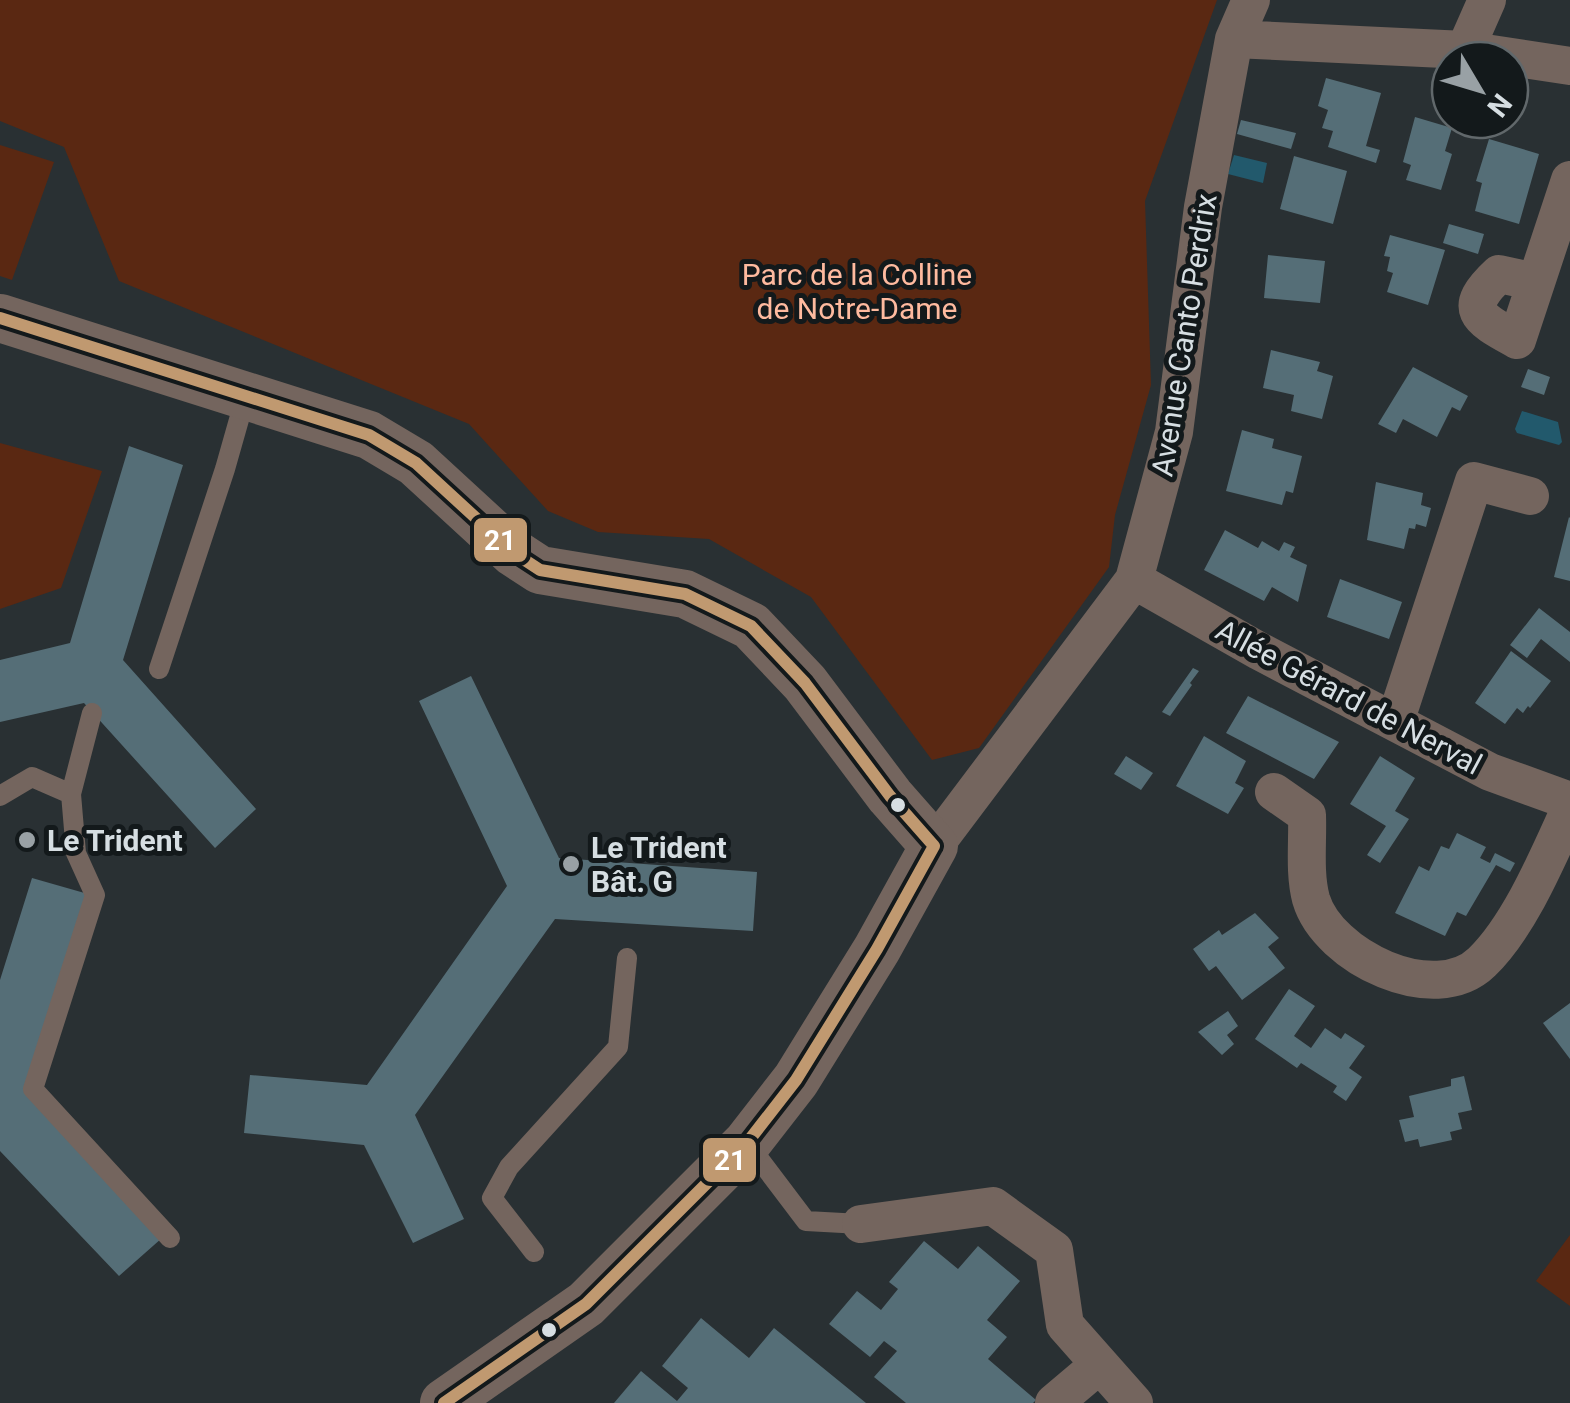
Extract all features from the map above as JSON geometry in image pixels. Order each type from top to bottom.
[{"type":"street","name":"Avenue Canto Perdrix","points":[[934,846],[1134,580],[1174,432],[1203,206],[1234,39],[1251,0]]},
{"type":"street","points":[[1469,40],[1486,0]]},
{"type":"street","points":[[1234,39],[1430,48]]},
{"type":"street","points":[[1530,60],[1570,66]]},
{"type":"street","points":[[1536,282],[1570,180]]},
{"type":"street","points":[[0,318],[369,434],[416,463],[514,553],[540,570],[685,594],[751,626],[805,683],[890,796],[934,846],[877,949],[796,1080],[746,1143],[586,1304],[444,1403]]},
{"type":"street","points":[[1395,722],[1474,481],[1530,496]]},
{"type":"street","name":"Allée Gérard de Nerval","points":[[1134,580],[1259,652],[1490,772],[1570,801]]},
{"type":"street","points":[[1274,792],[1306,815],[1312,900],[1322,920],[1342,944],[1368,961],[1408,977],[1438,981],[1465,975],[1483,961],[1537,878],[1570,809]]},
{"type":"street","points":[[861,1224],[993,1206],[1054,1250],[1066,1325],[1134,1403]]},
{"type":"street","points":[[1054,1403],[1099,1366]]},
{"type":"lane","points":[[159,669],[246,395]]},
{"type":"lane","points":[[92,714],[72,794],[76,853],[95,896],[33,1089],[170,1238]]},
{"type":"lane","points":[[0,796],[32,777],[72,794]]},
{"type":"lane","points":[[534,1252],[492,1198],[509,1167],[618,1047],[627,958]]},
{"type":"lane","points":[[746,1143],[806,1221],[861,1224]]},
{"type":"green space","name":"Parc de la Colline de Notre-Dame","points":[[0,0],[1217,0],[1145,201],[1151,385],[1115,515],[1109,567],[979,748],[932,760],[811,597],[709,539],[598,532],[548,511],[469,424],[119,281],[64,147],[0,121]]},
{"type":"green space","points":[[0,145],[54,162],[12,280],[0,276]]},
{"type":"green space","points":[[0,443],[102,471],[61,588],[0,609]]},
{"type":"green space","points":[[1570,1235],[1570,1306],[1536,1281]]},
{"type":"water","points":[[1234,155],[1267,163],[1263,183],[1228,174]]},
{"type":"water","points":[[1522,411],[1558,422],[1562,442],[1559,445],[1517,433]]},
{"type":"building","points":[[1326,78],[1381,93],[1366,146],[1380,150],[1376,163],[1328,147],[1333,131],[1322,128],[1328,110],[1318,106]]},
{"type":"building","points":[[1415,117],[1430,121],[1430,140],[1448,140],[1445,151],[1452,154],[1441,190],[1406,180],[1411,165],[1403,162]]},
{"type":"building","points":[[1241,120],[1296,133],[1291,149],[1237,134]]},
{"type":"building","points":[[1489,140],[1539,154],[1519,224],[1475,211],[1482,183],[1476,181]]},
{"type":"building","points":[[1294,156],[1347,171],[1333,224],[1280,209]]},
{"type":"building","points":[[1449,224],[1484,234],[1478,254],[1443,243]]},
{"type":"building","points":[[1390,235],[1445,250],[1428,305],[1387,292],[1393,273],[1387,271],[1390,257],[1384,256]]},
{"type":"building","points":[[1268,255],[1325,261],[1320,303],[1264,298]]},
{"type":"building","points":[[1271,350],[1320,362],[1317,371],[1333,376],[1322,419],[1291,411],[1294,395],[1263,388]]},
{"type":"building","points":[[1413,367],[1468,396],[1460,411],[1452,407],[1437,437],[1403,419],[1396,433],[1378,424]]},
{"type":"building","points":[[1528,369],[1550,377],[1544,395],[1521,387]]},
{"type":"building","points":[[1242,430],[1274,439],[1272,448],[1302,456],[1293,493],[1286,491],[1282,505],[1226,491]]},
{"type":"building","points":[[129,446],[183,465],[123,660],[256,809],[215,848],[84,703],[0,722],[0,660],[70,643]]},
{"type":"building","points":[[1376,482],[1423,493],[1421,505],[1431,508],[1426,527],[1416,524],[1415,529],[1409,528],[1404,549],[1367,540]]},
{"type":"building","points":[[1570,518],[1570,581],[1554,577]]},
{"type":"building","points":[[1225,530],[1258,548],[1262,541],[1279,551],[1284,542],[1295,547],[1290,557],[1307,565],[1298,602],[1272,587],[1264,601],[1204,570]]},
{"type":"building","points":[[1340,579],[1402,602],[1389,639],[1327,617]]},
{"type":"building","points":[[1539,608],[1570,632],[1570,662],[1541,639],[1527,658],[1510,645]]},
{"type":"building","points":[[1511,651],[1551,681],[1530,708],[1523,713],[1517,708],[1505,724],[1475,703]]},
{"type":"building","points":[[1193,668],[1199,671],[1192,685],[1170,716],[1162,712]]},
{"type":"building","name":"Le Trident Bât. G","points":[[471,676],[559,858],[757,872],[753,931],[555,919],[415,1115],[464,1219],[413,1243],[364,1145],[244,1133],[250,1075],[367,1085],[507,886],[419,701]]},
{"type":"building","points":[[1248,696],[1339,742],[1314,779],[1226,733]]},
{"type":"building","points":[[1204,736],[1246,761],[1235,783],[1244,788],[1228,814],[1176,786]]},
{"type":"building","points":[[1126,756],[1153,773],[1141,790],[1114,774]]},
{"type":"building","points":[[1380,756],[1415,778],[1395,811],[1409,819],[1380,863],[1367,855],[1386,826],[1350,804]]},
{"type":"building","points":[[1457,833],[1486,847],[1480,858],[1490,863],[1495,853],[1515,863],[1510,872],[1496,865],[1466,916],[1457,912],[1445,936],[1395,913],[1419,866],[1429,871],[1441,846],[1449,849]]},
{"type":"building","points":[[32,878],[88,894],[25,1090],[162,1238],[119,1276],[0,1151],[0,980]]},
{"type":"building","points":[[1255,913],[1279,938],[1268,947],[1285,968],[1242,1000],[1216,966],[1209,971],[1193,949],[1219,930],[1222,935]]},
{"type":"building","points":[[1289,989],[1315,1006],[1294,1036],[1311,1048],[1325,1028],[1341,1039],[1345,1033],[1365,1046],[1349,1068],[1362,1077],[1346,1101],[1333,1092],[1337,1086],[1301,1063],[1297,1068],[1255,1039]]},
{"type":"building","points":[[1570,1003],[1570,1059],[1543,1023]]},
{"type":"building","points":[[1228,1011],[1238,1026],[1227,1035],[1234,1044],[1222,1055],[1198,1032]]},
{"type":"building","points":[[1464,1076],[1472,1110],[1458,1113],[1462,1129],[1450,1132],[1452,1140],[1420,1147],[1418,1139],[1405,1142],[1399,1120],[1414,1117],[1409,1096],[1451,1086],[1451,1079]]},
{"type":"building","points":[[924,1241],[958,1269],[978,1246],[1020,1281],[987,1320],[1007,1337],[988,1359],[1036,1400],[1033,1403],[906,1403],[874,1377],[897,1351],[884,1341],[870,1357],[829,1324],[857,1291],[881,1310],[898,1289],[889,1282]]},
{"type":"building","points":[[701,1318],[749,1358],[774,1328],[866,1403],[614,1403],[641,1371],[677,1401],[688,1388],[662,1366]]},
{"type":"transit line","name":"21","points":[[0,318],[369,435],[416,463],[514,553],[540,570],[685,594],[751,626],[805,683],[890,796],[934,846]]},
{"type":"transit line","name":"21","points":[[444,1403],[586,1304],[747,1143],[796,1080],[877,949],[934,846]]},
{"type":"place","name":"Le Trident","points":[[27,840]]},
{"type":"place","name":"Le Trident Bât. G","points":[[571,864]]}]
